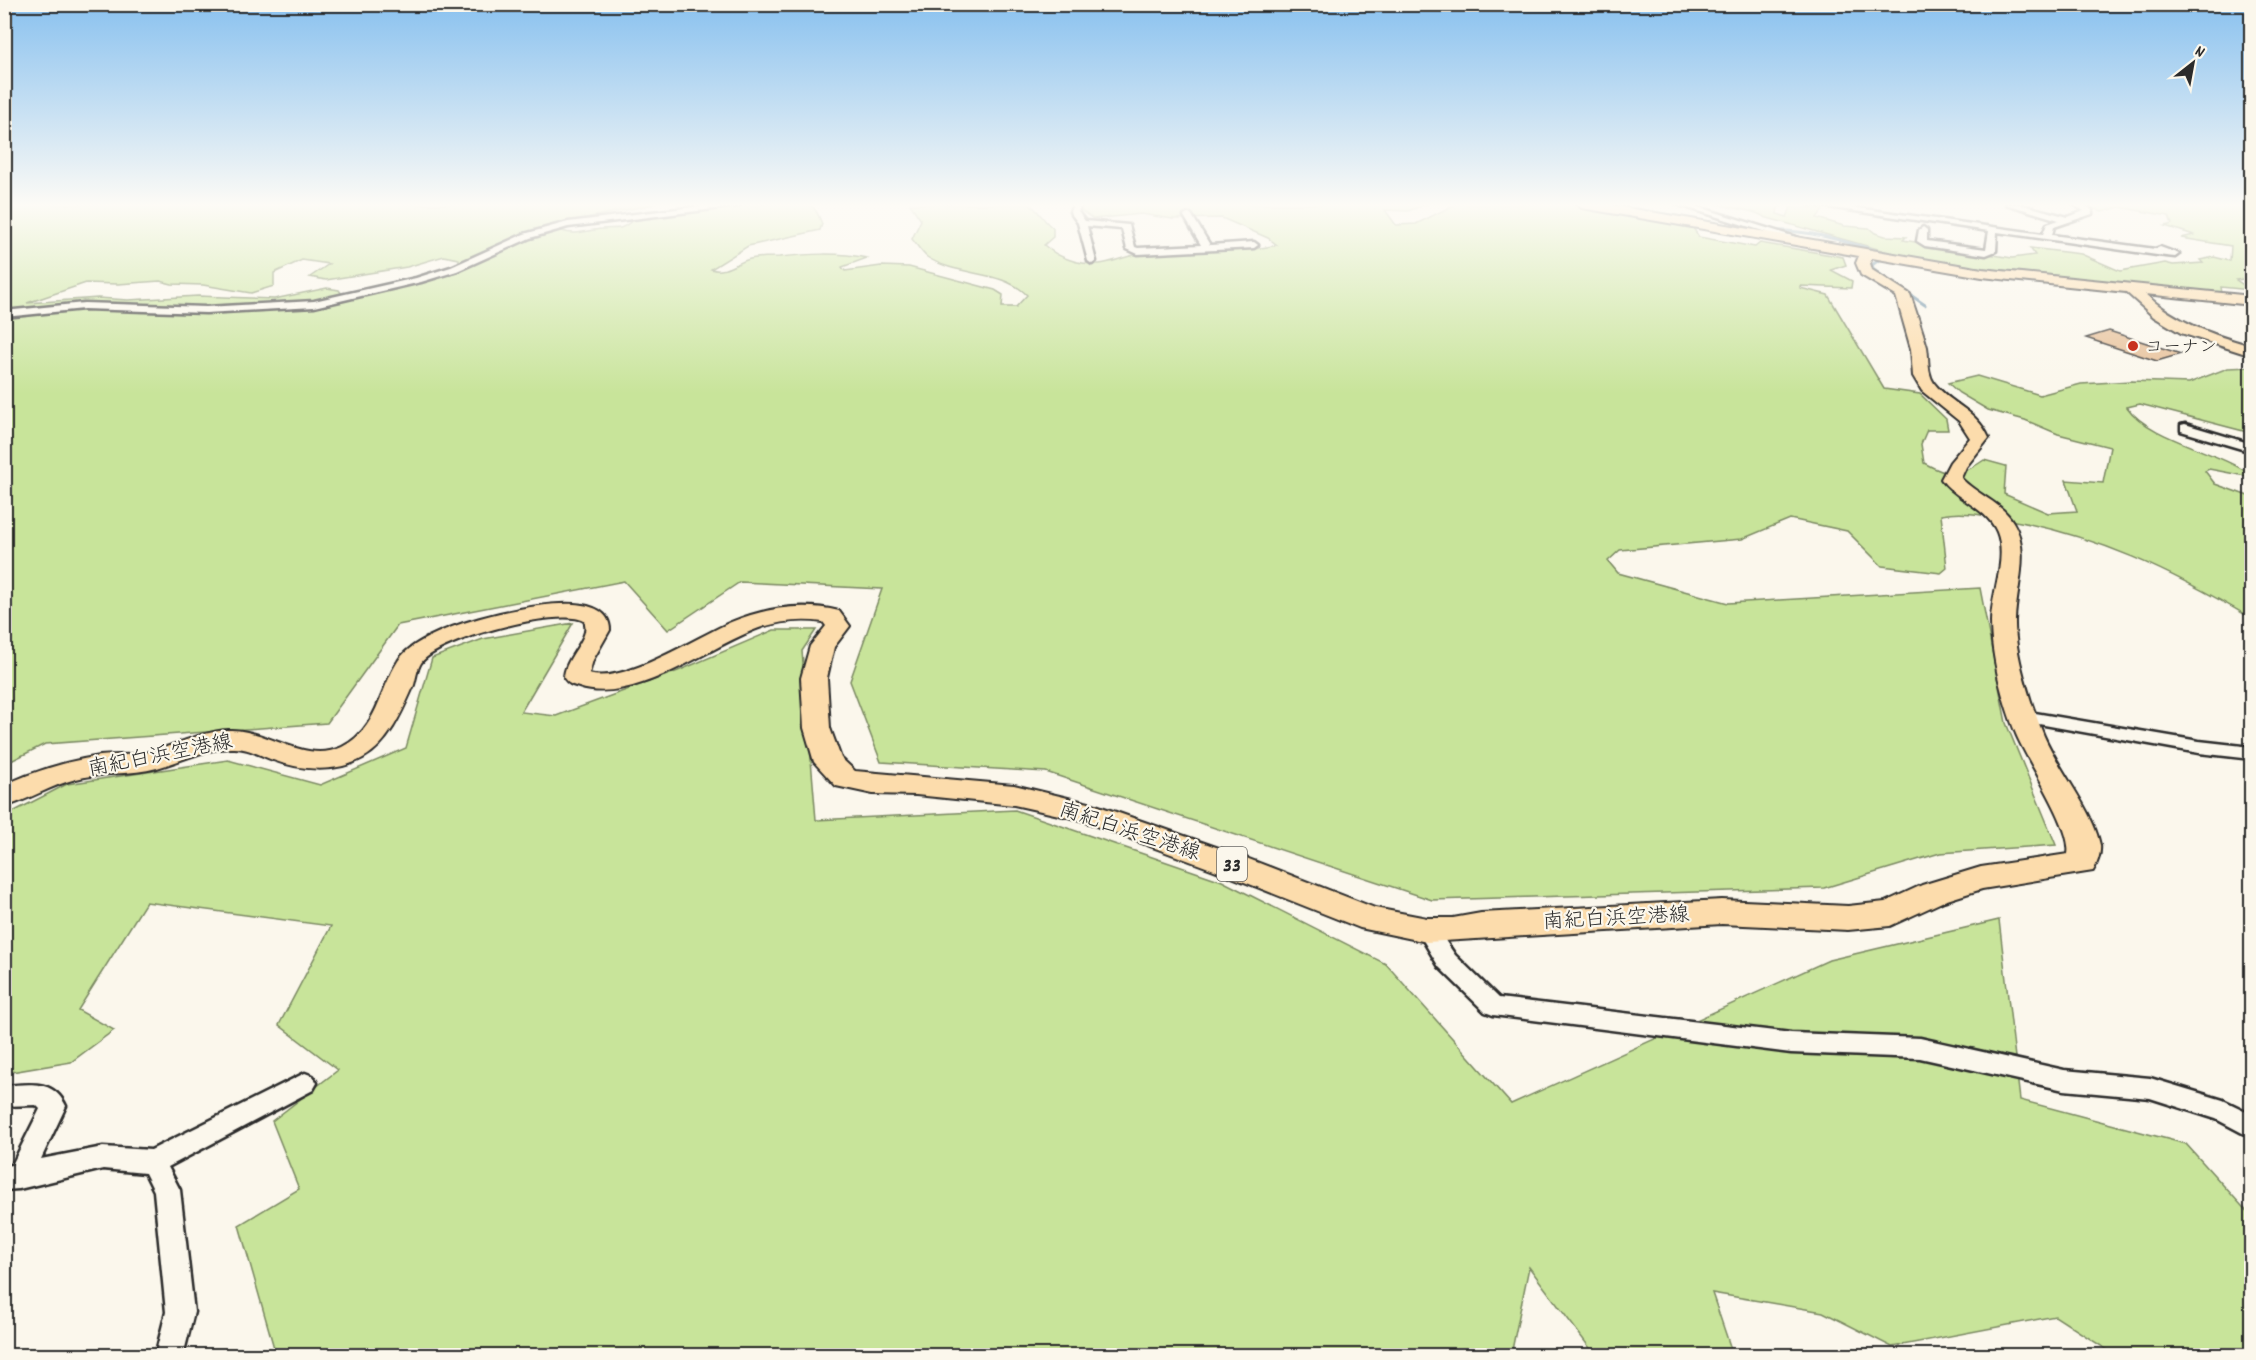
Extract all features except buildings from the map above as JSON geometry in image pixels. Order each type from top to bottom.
[{"type":"main road","name":"南紀白浜空港線","points":[[4,797],[59,773],[102,765],[143,762],[218,741],[250,740],[285,756],[311,761],[344,756],[364,743],[386,719],[411,659],[424,649],[440,639],[533,614],[562,610],[582,611],[594,617],[598,626],[596,636],[577,666],[577,678],[586,684],[637,676],[740,627],[762,620],[812,612],[831,616],[838,626],[822,646],[814,678],[816,728],[828,762],[846,779],[873,784],[916,785],[1014,795],[1083,811],[1225,862],[1371,920],[1427,930],[1722,912],[1848,918],[1890,914],[1933,893],[1981,878],[2082,863],[2085,846],[2076,822],[2030,733],[2012,681],[2003,621],[2012,546],[2010,533],[2005,522],[1989,508],[1962,491],[1951,479],[1957,466],[1980,438],[1976,429],[1965,417],[1928,387],[1922,376],[1918,349],[1904,294],[1866,272],[1864,267]]},
{"type":"main road","points":[[1949,267],[1982,273],[2252,301]]},
{"type":"main road","points":[[2131,289],[2157,314],[2175,325],[2252,351]]},
{"type":"street","points":[[4,314],[84,306],[206,310],[314,304],[418,280],[457,267]]},
{"type":"street","points":[[2185,428],[2252,448]]},
{"type":"street","points":[[2023,716],[2199,747],[2252,753]]},
{"type":"street","points":[[1427,930],[1447,961],[1493,1006],[1791,1043],[1920,1048],[2064,1080],[2150,1088],[2223,1111],[2252,1127]]},
{"type":"street","points":[[12,1178],[103,1158],[153,1162],[305,1083]]},
{"type":"street","points":[[4,1096],[41,1094],[54,1106],[12,1178]]},
{"type":"street","points":[[153,1162],[167,1190],[180,1312],[169,1356]]},
{"type":"green space","points":[[4,267],[286,267],[274,273],[274,286],[251,293],[160,281],[118,284],[86,283],[27,303],[98,298],[128,300],[198,296],[274,299],[327,288],[339,290],[346,300],[458,273],[458,267],[713,267],[711,269],[721,270],[729,267],[842,267],[845,271],[870,267],[911,267],[995,290],[1003,295],[1002,307],[1016,307],[1027,295],[1016,287],[992,277],[951,267],[1839,267],[1831,270],[1852,281],[1851,288],[1800,286],[1800,288],[1828,295],[1884,389],[1920,394],[1946,419],[1948,430],[1927,430],[1921,444],[1924,463],[1941,471],[1955,474],[1968,470],[1984,460],[2006,466],[2004,494],[2048,513],[2077,511],[2066,480],[2103,483],[2110,447],[2058,434],[2025,420],[1988,410],[1959,393],[1948,383],[1977,376],[2040,395],[2081,384],[2131,381],[2189,383],[2228,368],[2251,367],[2251,433],[2140,404],[2127,407],[2151,428],[2237,466],[2251,475],[2251,477],[2209,469],[2205,471],[2215,484],[2251,497],[2251,618],[2163,570],[2102,545],[2038,526],[1972,514],[1941,515],[1947,568],[1941,573],[1882,566],[1847,531],[1790,519],[1742,539],[1620,550],[1608,561],[1618,573],[1728,603],[1980,588],[2006,723],[2056,845],[1940,853],[1824,888],[1432,900],[1046,772],[881,762],[850,681],[882,589],[740,582],[668,630],[624,581],[398,625],[327,723],[45,744],[5,764]]},
{"type":"green space","points":[[324,267],[404,267],[326,280],[310,277]]},
{"type":"green space","points":[[1979,267],[2112,267],[2120,271],[2140,267],[2250,267],[2251,278],[2236,280],[2251,290],[2221,287],[2222,293]]},
{"type":"green space","points":[[573,623],[521,712],[556,716],[678,671],[774,630],[816,630],[802,651],[816,820],[1015,810],[1222,881],[1386,964],[1511,1104],[1829,960],[1999,920],[2020,1100],[2186,1144],[2251,1216],[2251,1355],[2115,1355],[2055,1316],[1892,1347],[1823,1312],[1712,1293],[1733,1355],[1595,1355],[1529,1267],[1511,1355],[276,1355],[239,1225],[299,1189],[272,1121],[338,1070],[279,1025],[331,926],[146,902],[78,1010],[114,1030],[71,1062],[5,1073],[5,816],[67,784],[228,760],[320,785],[406,748],[432,658],[483,639]]},
{"type":"waterway","points":[[1873,267],[1886,279]]},
{"type":"waterway","points":[[1896,285],[1925,305]]},
{"type":"place","name":"コーナン","points":[[2133,346]]}]
